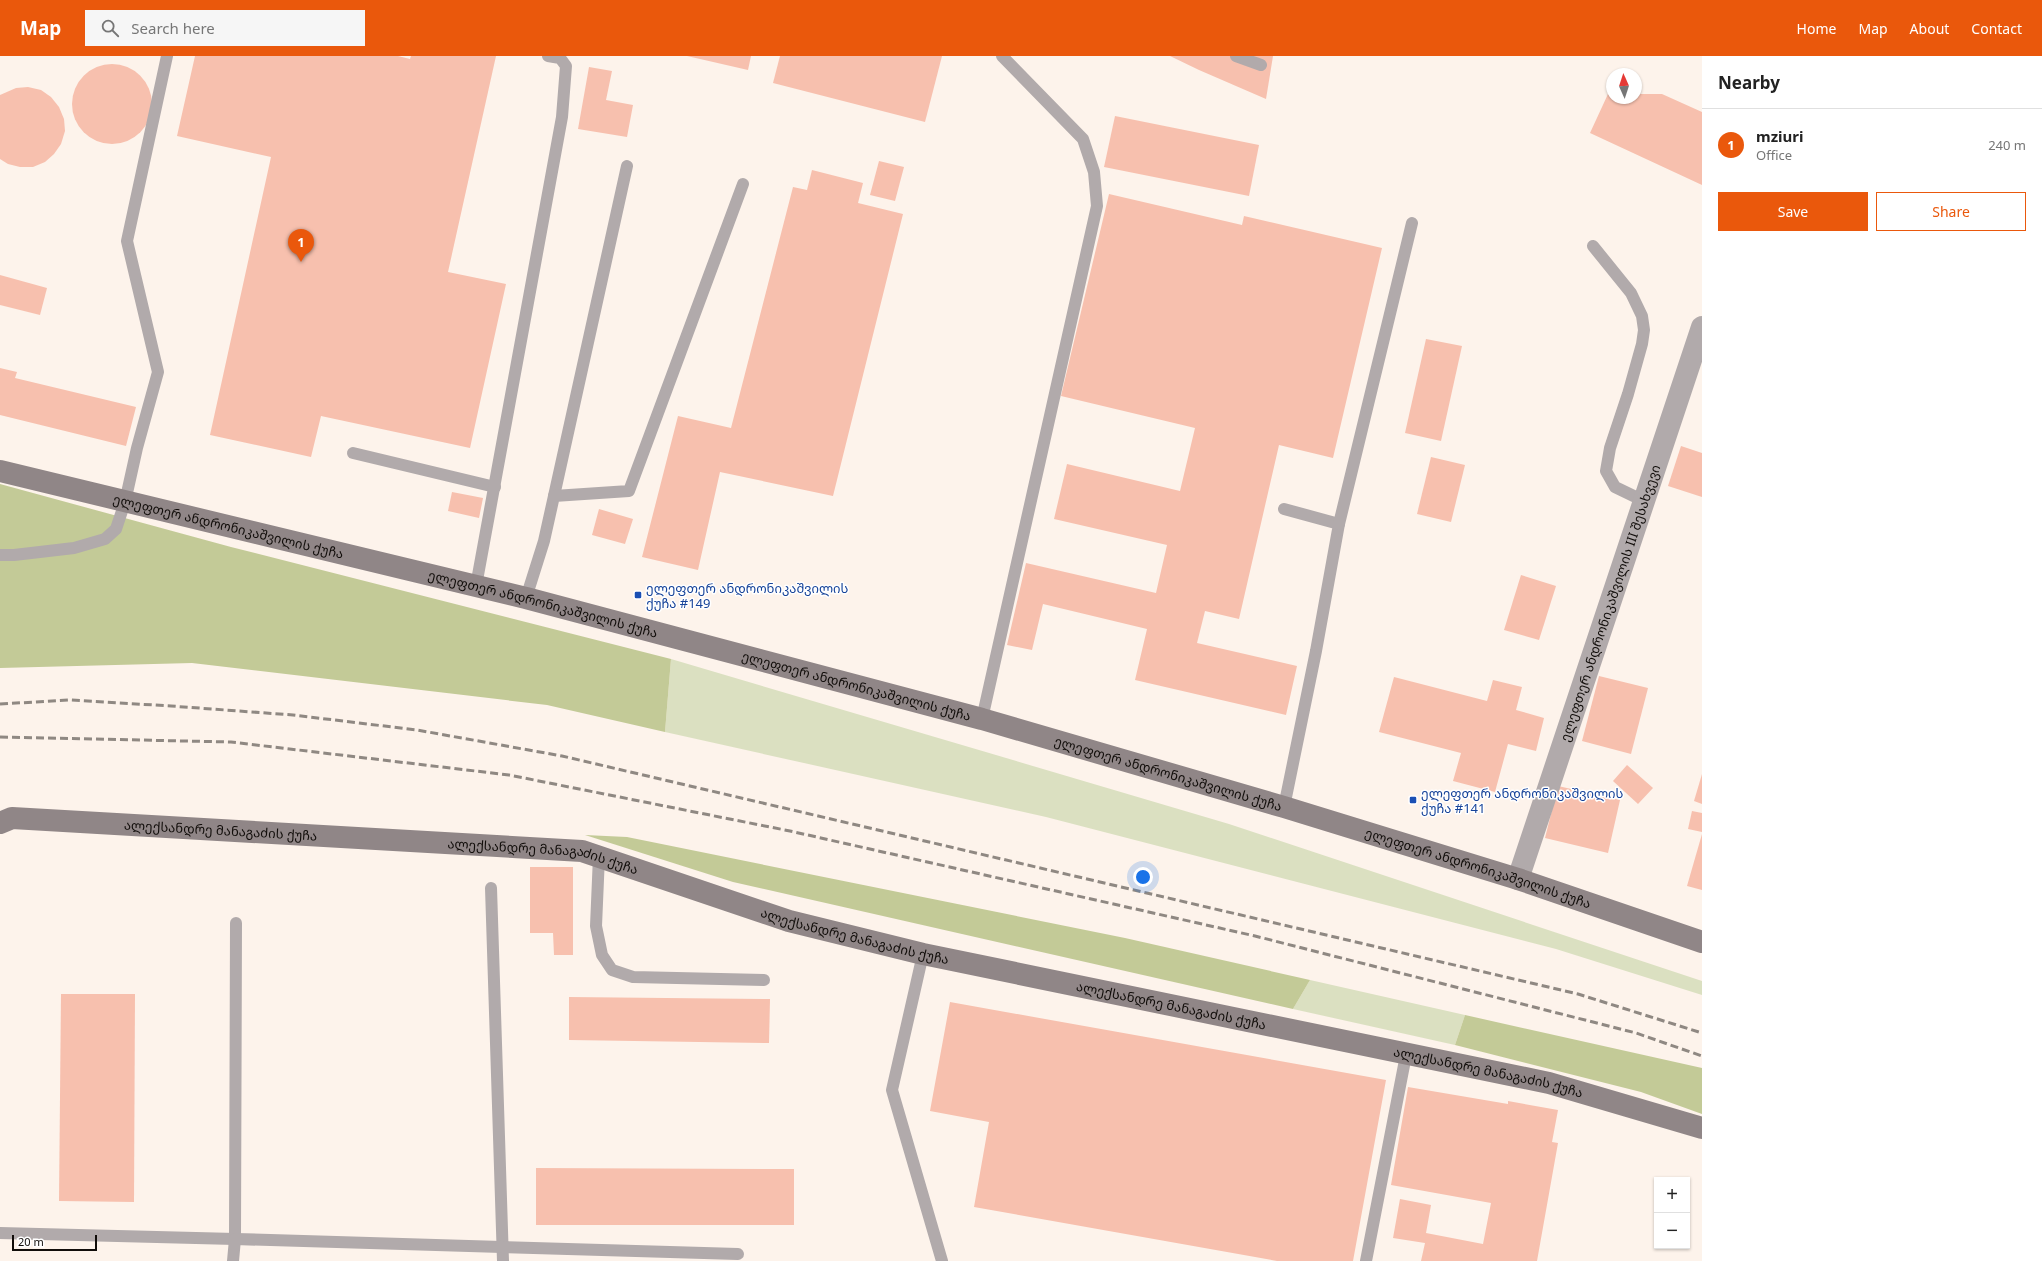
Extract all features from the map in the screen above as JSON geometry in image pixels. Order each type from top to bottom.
[{"type":"main road","name":"ელეფთერ ანდრონიკაშვილის ქუჩა","points":[[0,471],[526,598],[982,719],[1284,807],[1518,879],[1702,942]]},
{"type":"main road","name":"ალექსანდრე მანაგაძის ქუჩა","points":[[0,823],[12,818],[582,851],[789,921],[923,954],[1549,1083],[1702,1128]]},
{"type":"street","name":"ელეფთერ ანდრონიკაშვილის III შესახვევი","points":[[1518,879],[1702,327]]},
{"type":"lane","points":[[0,554],[74,548],[105,539],[116,530],[125,502],[137,448],[158,372],[127,241],[166,56]]},
{"type":"lane","points":[[476,586],[562,117],[566,66],[560,58],[548,56]]},
{"type":"lane","points":[[982,719],[1097,206],[1094,172],[1083,139],[1002,56]]},
{"type":"lane","points":[[1236,56],[1261,65]]},
{"type":"lane","points":[[526,598],[544,541],[627,166]]},
{"type":"lane","points":[[554,496],[629,491],[743,184]]},
{"type":"lane","points":[[1284,807],[1316,651],[1339,524],[1412,223]]},
{"type":"lane","points":[[1593,246],[1630,293],[1642,316],[1644,330],[1642,344],[1628,394],[1610,448],[1606,471],[1615,487],[1644,501]]},
{"type":"lane","points":[[353,453],[495,487]]},
{"type":"lane","points":[[1284,509],[1339,524]]},
{"type":"lane","points":[[599,856],[596,926],[602,955],[612,970],[633,977],[764,980]]},
{"type":"lane","points":[[490,888],[503,1261]]},
{"type":"lane","points":[[233,1261],[235,1239],[236,923]]},
{"type":"lane","points":[[923,954],[892,1090],[942,1261]]},
{"type":"lane","points":[[1366,1261],[1406,1054]]},
{"type":"lane","points":[[0,1233],[738,1254]]},
{"type":"green space","points":[[0,484],[231,547],[671,659],[665,732],[547,705],[192,663],[0,668]]},
{"type":"green space","points":[[671,659],[1229,824],[1702,981],[1702,995],[1556,949],[1046,817],[665,732]]},
{"type":"green space","points":[[585,835],[627,837],[1125,938],[1310,980],[1293,1009],[733,882]]},
{"type":"green space","points":[[1310,980],[1465,1015],[1455,1045],[1293,1009]]},
{"type":"green space","points":[[1465,1015],[1702,1068],[1702,1114],[1641,1092],[1455,1045]]},
{"type":"building","points":[[195,56],[398,56],[410,59],[411,56],[496,56],[448,272],[506,284],[470,448],[321,416],[311,457],[210,435],[271,157],[177,136]]},
{"type":"building","points":[[687,56],[751,56],[748,70]]},
{"type":"building","points":[[780,56],[942,56],[925,122],[773,83]]},
{"type":"building","points":[[1170,56],[1273,56],[1266,99],[1199,70]]},
{"type":"building","points":[[112,64],[127,67],[140,76],[149,89],[152,104],[149,119],[140,132],[127,141],[112,144],[97,141],[84,132],[75,119],[72,104],[75,89],[84,76],[97,67]]},
{"type":"building","points":[[589,67],[612,71],[606,100],[633,105],[627,137],[578,129]]},
{"type":"building","points":[[28,87],[41,90],[51,97],[59,107],[64,119],[65,131],[61,144],[54,154],[45,162],[33,167],[20,167],[8,164],[0,159],[0,95],[16,88]]},
{"type":"building","points":[[1642,94],[1662,94],[1702,112],[1702,185],[1590,133],[1606,98],[1606,104],[1642,104]]},
{"type":"building","points":[[1115,116],[1259,145],[1249,196],[1104,167]]},
{"type":"building","points":[[879,161],[904,167],[895,201],[870,195]]},
{"type":"building","points":[[812,170],[863,183],[858,203],[903,214],[833,496],[720,472],[698,570],[642,557],[678,416],[731,428],[793,187],[807,190]]},
{"type":"building","points":[[1109,194],[1242,225],[1244,216],[1382,248],[1333,458],[1279,445],[1239,619],[1205,611],[1197,643],[1297,666],[1286,715],[1135,680],[1147,629],[1043,604],[1032,650],[1007,645],[1026,563],[1156,593],[1167,545],[1054,519],[1067,464],[1180,491],[1195,428],[1061,396]]},
{"type":"building","points":[[0,275],[47,288],[40,315],[0,305]]},
{"type":"building","points":[[1426,339],[1462,346],[1441,441],[1405,433]]},
{"type":"building","points":[[0,368],[17,372],[15,378],[136,407],[126,446],[0,415]]},
{"type":"building","points":[[1681,446],[1702,453],[1702,497],[1668,486]]},
{"type":"building","points":[[1431,457],[1465,465],[1451,522],[1417,514]]},
{"type":"building","points":[[452,492],[483,498],[479,518],[448,511]]},
{"type":"building","points":[[599,509],[633,519],[625,544],[592,535]]},
{"type":"building","points":[[1521,575],[1556,586],[1539,640],[1504,630]]},
{"type":"building","points":[[1599,676],[1648,688],[1631,754],[1582,741]]},
{"type":"building","points":[[1394,677],[1487,701],[1493,680],[1522,687],[1516,710],[1544,718],[1536,751],[1508,744],[1495,792],[1453,781],[1461,753],[1379,732]]},
{"type":"building","points":[[1627,765],[1653,788],[1638,804],[1613,781]]},
{"type":"building","points":[[1702,774],[1702,804],[1694,801]]},
{"type":"building","points":[[1558,786],[1620,800],[1608,853],[1545,838]]},
{"type":"building","points":[[1692,811],[1702,813],[1702,832],[1688,829]]},
{"type":"building","points":[[1702,834],[1702,890],[1687,886]]},
{"type":"building","points":[[530,867],[573,867],[573,955],[554,955],[553,933],[530,933]]},
{"type":"building","points":[[61,994],[135,994],[134,1202],[59,1201]]},
{"type":"building","points":[[569,997],[770,999],[769,1043],[569,1040]]},
{"type":"building","points":[[950,1002],[1386,1080],[1353,1261],[1277,1261],[974,1207],[989,1122],[930,1111]]},
{"type":"building","points":[[1408,1087],[1508,1104],[1508,1101],[1558,1110],[1552,1142],[1558,1143],[1537,1261],[1421,1261],[1425,1243],[1393,1238],[1400,1199],[1431,1205],[1426,1233],[1483,1244],[1491,1203],[1391,1185]]},
{"type":"building","points":[[536,1168],[794,1169],[794,1225],[536,1225]]},
{"type":"railway","points":[[0,704],[70,700],[293,715],[417,730],[562,756],[1578,994],[1702,1033]]},
{"type":"railway","points":[[0,737],[231,742],[509,775],[790,831],[1255,936],[1636,1033],[1702,1056]]},
{"type":"place","name":"mziuri","points":[[301,262]]},
{"type":"place","name":"ელეფთერ ანდრონიკაშვილის ქუჩა #149","points":[[638,595]]},
{"type":"place","name":"ელეფთერ ანდრონიკაშვილის ქუჩა #141","points":[[1413,800]]}]
